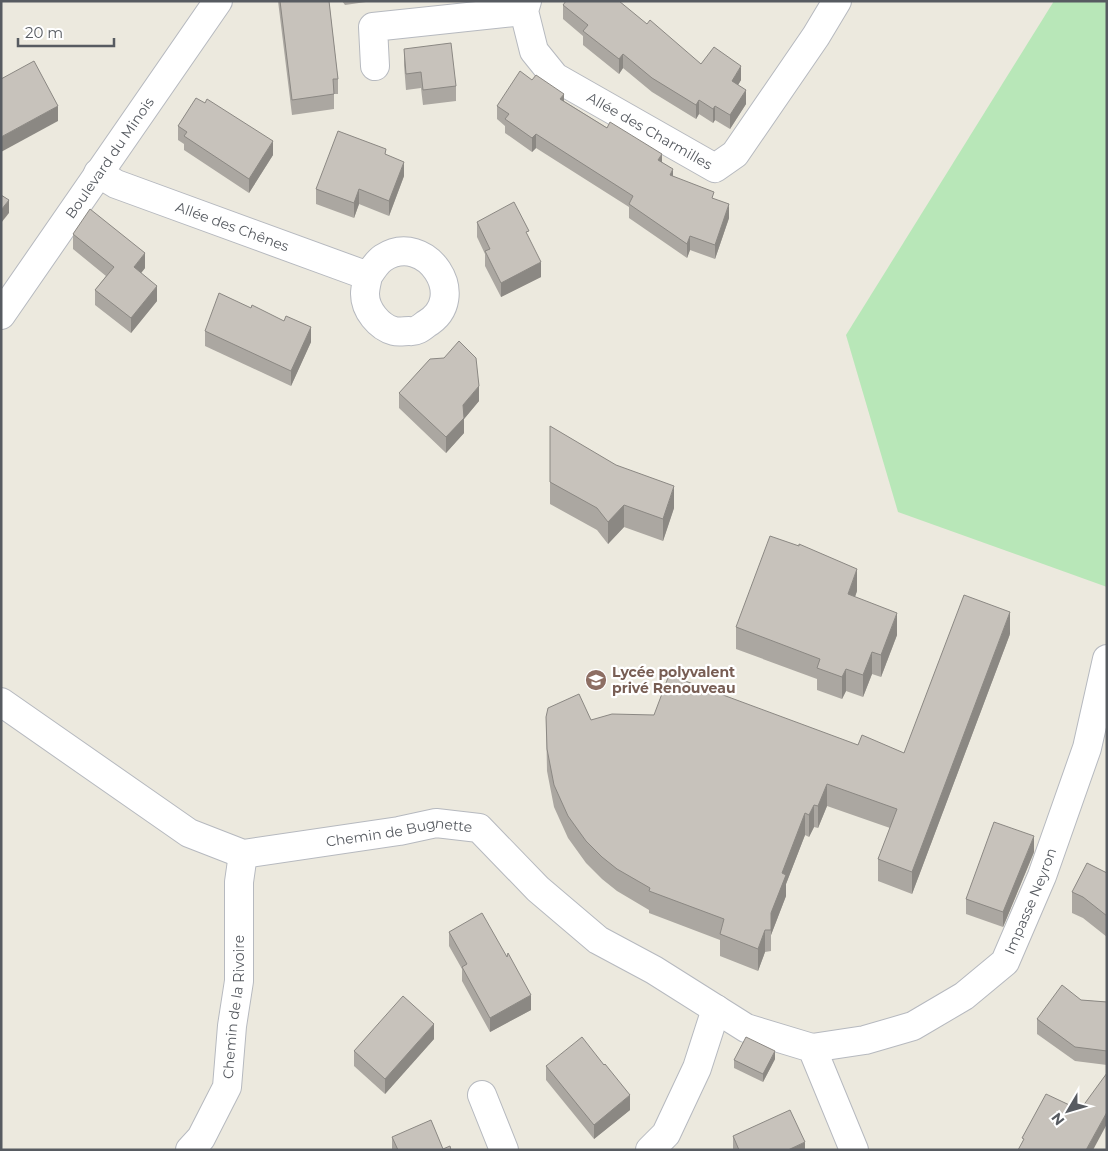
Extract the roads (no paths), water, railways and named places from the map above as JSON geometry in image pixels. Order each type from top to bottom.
[{"type":"street","name":"Boulevard du Minois","points":[[1,314],[218,1]]},
{"type":"street","name":"Allée des Charmilles","points":[[526,6],[534,51],[555,77],[715,168],[735,154],[816,36],[837,1]]},
{"type":"street","points":[[375,66],[373,27],[526,6]]},
{"type":"street","name":"Allée des Chênes","points":[[98,173],[116,184],[368,276]]},
{"type":"street","name":"Impasse Neyron","points":[[812,1048],[865,1040],[913,1026],[964,996],[1005,962],[1042,876],[1087,748],[1107,659]]},
{"type":"street","name":"Chemin de Bugnette","points":[[1,702],[189,833],[243,854],[399,831],[436,823],[479,828],[538,889],[598,940],[654,970],[746,1028],[812,1048]]},
{"type":"street","name":"Chemin de la Rivoire","points":[[190,1150],[201,1138],[227,1087],[232,1026],[239,981],[239,882],[243,854]]},
{"type":"street","points":[[650,1150],[666,1134],[697,1068],[716,1009]]},
{"type":"street","points":[[812,1048],[854,1150]]},
{"type":"street","points":[[482,1095],[504,1150]]},
{"type":"place","name":"Lycée polyvalent privé Renouveau","points":[[596,680]]}]
